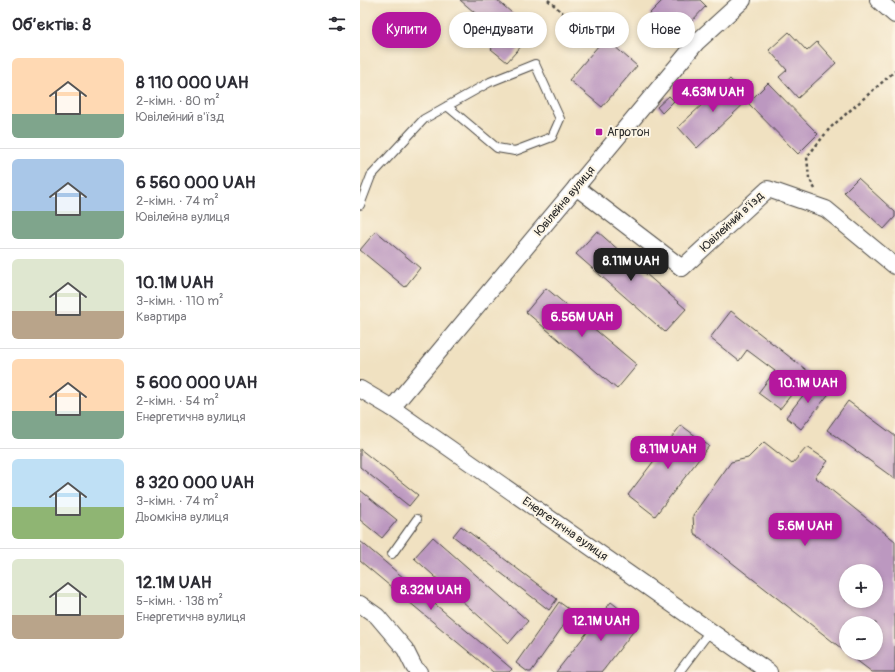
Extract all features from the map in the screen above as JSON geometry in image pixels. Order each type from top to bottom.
[{"type":"street","name":"Ювілейна вулиця","points":[[392,408],[697,42],[743,0]]},
{"type":"street","points":[[878,0],[895,15]]},
{"type":"street","name":"Ювілейний в'їзд","points":[[576,187],[682,268],[768,189],[826,209],[895,266]]},
{"type":"street","name":"Енергетична вулиця","points":[[360,389],[392,408],[769,672]]},
{"type":"street","points":[[360,604],[377,616],[405,649],[414,667],[419,672]]},
{"type":"lane","points":[[360,205],[371,176],[424,118],[490,82],[535,64],[560,118],[552,137],[515,151],[497,148],[447,106]]},
{"type":"lane","points":[[392,554],[417,519]]},
{"type":"lane","points":[[679,672],[710,631]]},
{"type":"path","points":[[548,0],[562,12]]},
{"type":"path","points":[[826,209],[809,178],[807,157],[830,128],[895,71]]},
{"type":"building","points":[[460,0],[497,0],[511,12],[474,12]]},
{"type":"building","points":[[663,0],[700,0],[706,6],[695,18],[695,12],[651,12]]},
{"type":"building","points":[[789,32],[807,51],[817,42],[836,63],[798,98],[779,77],[787,70],[769,50]]},
{"type":"building","points":[[492,48],[520,48],[507,62],[491,49]]},
{"type":"building","points":[[596,48],[616,48],[637,66],[602,107],[569,80]]},
{"type":"building","points":[[730,79],[749,99],[697,148],[678,127]]},
{"type":"building","points":[[768,83],[818,134],[798,154],[748,103]]},
{"type":"building","points":[[669,96],[674,101],[662,113],[657,107]]},
{"type":"building","points":[[858,178],[895,212],[895,217],[884,229],[844,192]]},
{"type":"building","points":[[376,231],[420,268],[405,287],[360,250]]},
{"type":"building","points":[[597,231],[686,309],[665,332],[576,254]]},
{"type":"building","points":[[546,288],[637,365],[617,389],[526,312]]},
{"type":"building","points":[[731,311],[809,372],[780,409],[758,393],[775,371],[747,350],[739,361],[710,338]]},
{"type":"building","points":[[816,379],[831,391],[801,429],[786,417]]},
{"type":"building","points":[[848,401],[895,436],[895,479],[827,430]]},
{"type":"building","points":[[681,425],[709,446],[655,516],[628,495]]},
{"type":"building","points":[[764,442],[792,464],[807,447],[828,461],[815,477],[895,541],[895,672],[872,672],[856,660],[883,660],[883,616],[839,616],[839,647],[694,533],[693,515],[731,462],[748,458]]},
{"type":"building","points":[[360,449],[418,495],[409,506],[360,467]]},
{"type":"building","points":[[360,490],[397,520],[382,538],[360,520]]},
{"type":"building","points":[[461,526],[557,599],[549,610],[453,536]]},
{"type":"building","points":[[433,537],[528,621],[509,643],[414,558]]},
{"type":"building","points":[[360,541],[512,669],[509,672],[493,672],[360,561]]},
{"type":"building","points":[[559,602],[573,612],[531,672],[528,672],[516,663]]},
{"type":"building","points":[[611,602],[639,624],[602,672],[556,672]]},
{"type":"place","name":"Агротон","points":[[599,132]]}]
